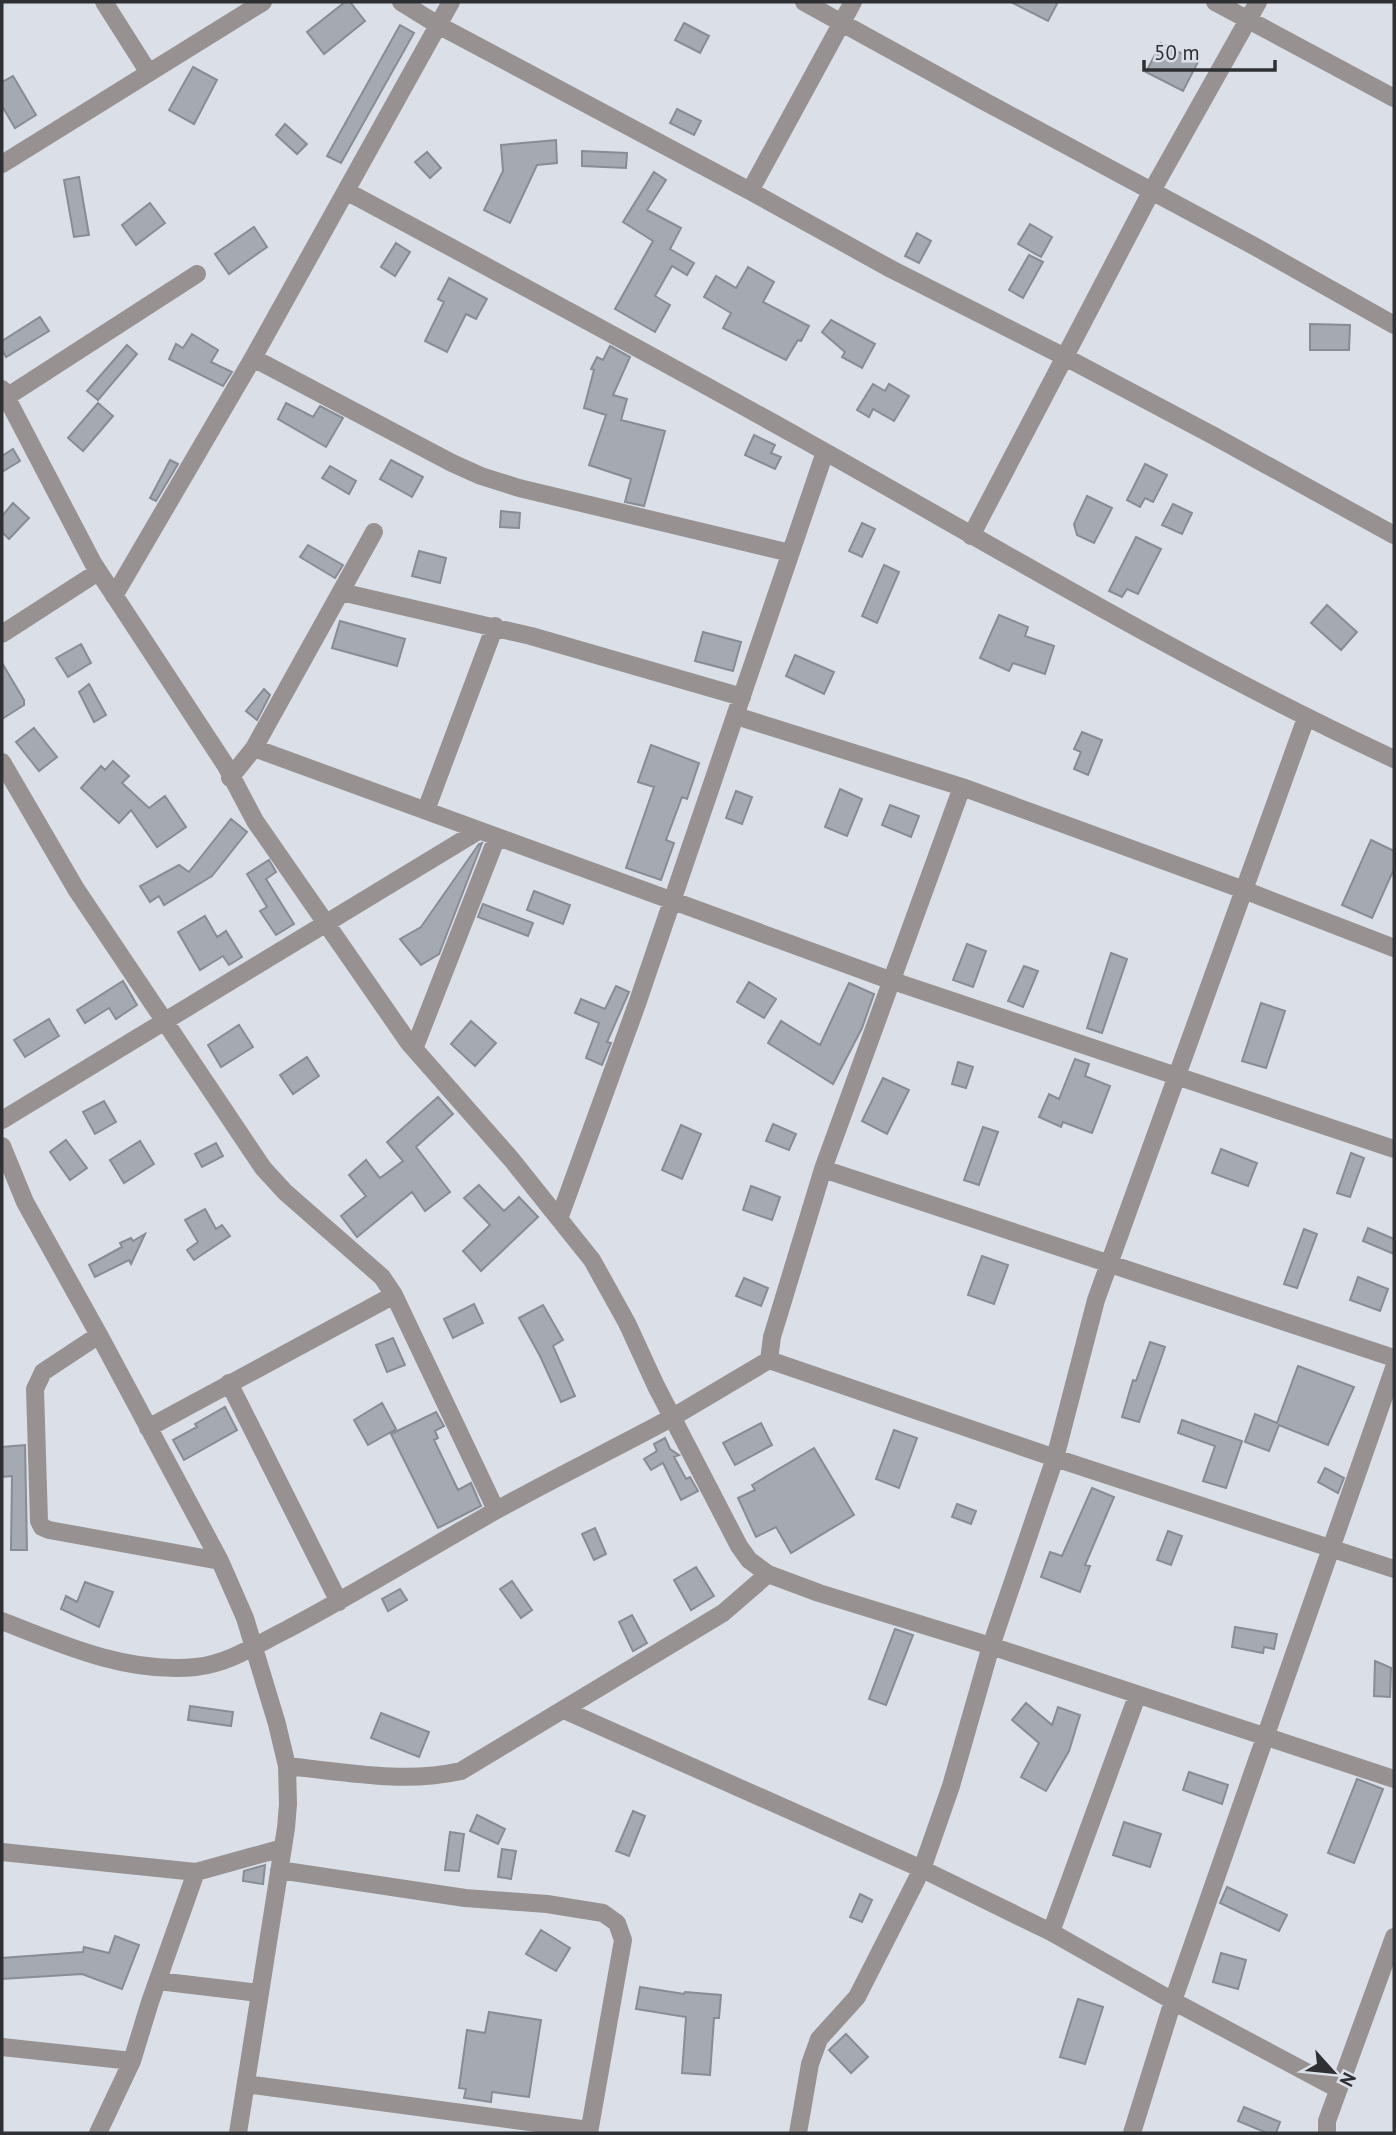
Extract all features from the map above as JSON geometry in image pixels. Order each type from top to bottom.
[{"type":"street","points":[[104,2],[149,73]]},
{"type":"street","points":[[2,164],[263,2]]},
{"type":"street","points":[[401,2],[891,269],[1065,357],[1343,505],[1394,536]]},
{"type":"street","points":[[114,596],[253,358],[450,2]]},
{"type":"street","points":[[804,2],[1394,325]]},
{"type":"street","points":[[750,191],[853,2]]},
{"type":"street","points":[[1215,2],[1394,98]]},
{"type":"street","points":[[971,536],[1151,191],[1258,2]]},
{"type":"street","points":[[346,191],[1306,718],[1394,759]]},
{"type":"street","points":[[197,274],[3,395],[98,572],[226,766],[255,821],[414,1049],[512,1160],[592,1260],[627,1323],[656,1386],[739,1546],[750,1560],[768,1574],[818,1593],[991,1646],[1394,1779]]},
{"type":"street","points":[[253,358],[481,476],[519,488],[790,553]]},
{"type":"street","points":[[559,1219],[673,901],[825,452]]},
{"type":"street","points":[[230,778],[254,748],[374,532]]},
{"type":"street","points":[[2,634],[98,572]]},
{"type":"street","points":[[341,592],[495,626],[742,697]]},
{"type":"street","points":[[426,810],[495,626]]},
{"type":"street","points":[[736,716],[962,787],[1394,948]]},
{"type":"street","points":[[797,2133],[810,2064],[819,2039],[857,1997],[922,1869],[951,1786],[991,1646],[1055,1458],[1096,1300],[1306,718]]},
{"type":"street","points":[[254,748],[891,981],[1394,1149]]},
{"type":"street","points":[[2,761],[76,889],[263,1168],[285,1192],[382,1277],[394,1295],[496,1510]]},
{"type":"street","points":[[768,1360],[772,1337],[823,1169],[962,787]]},
{"type":"street","points":[[2,1120],[478,831]]},
{"type":"street","points":[[414,1049],[497,837]]},
{"type":"street","points":[[2,1146],[24,1202],[220,1561],[245,1618],[280,1734],[287,1766],[288,1804],[238,2133]]},
{"type":"street","points":[[823,1169],[1394,1358]]},
{"type":"street","points":[[148,1428],[394,1295]]},
{"type":"street","points":[[99,1335],[43,1372],[35,1389],[39,1521],[42,1527],[220,1561]]},
{"type":"street","points":[[2,1621],[86,1653],[173,1668],[219,1663],[239,1656],[339,1602],[496,1510],[673,1416],[768,1360],[1394,1569]]},
{"type":"street","points":[[1132,2133],[1173,2001],[1394,1368]]},
{"type":"street","points":[[229,1383],[339,1602]]},
{"type":"street","points":[[287,1766],[432,1778],[461,1771],[723,1613],[768,1574]]},
{"type":"street","points":[[1051,1932],[1137,1696]]},
{"type":"street","points":[[564,1710],[922,1869],[1051,1932],[1338,2089]]},
{"type":"street","points":[[2,1852],[196,1872],[283,1848]]},
{"type":"street","points":[[246,2084],[589,2132],[623,1940],[617,1923],[603,1913],[547,1904],[465,1898],[279,1870]]},
{"type":"street","points":[[99,2133],[132,2061],[196,1872]]},
{"type":"street","points":[[1327,2133],[1327,2121],[1394,1937]]},
{"type":"street","points":[[158,1982],[258,1993]]},
{"type":"street","points":[[2,2046],[132,2061]]},
{"type":"building","points":[[345,2],[350,2],[365,21],[324,54],[307,32]]},
{"type":"building","points":[[1011,2],[1058,2],[1048,21]]},
{"type":"building","points":[[684,23],[709,36],[700,53],[675,40]]},
{"type":"building","points":[[400,25],[414,33],[341,163],[327,156]]},
{"type":"building","points":[[1161,43],[1198,62],[1183,91],[1146,72]]},
{"type":"building","points":[[193,67],[217,80],[194,124],[169,110]]},
{"type":"building","points":[[13,76],[36,115],[15,128],[2,106],[2,82]]},
{"type":"building","points":[[677,109],[701,121],[694,135],[670,123]]},
{"type":"building","points":[[285,124],[307,144],[297,154],[276,135]]},
{"type":"building","points":[[556,140],[557,163],[537,165],[510,223],[484,210],[503,171],[501,145]]},
{"type":"building","points":[[582,151],[627,153],[626,168],[582,166]]},
{"type":"building","points":[[427,152],[441,168],[430,178],[415,162]]},
{"type":"building","points":[[654,172],[666,180],[647,210],[681,228],[670,249],[694,263],[687,275],[672,266],[655,296],[670,305],[655,332],[615,309],[653,241],[623,222]]},
{"type":"building","points":[[79,177],[89,235],[74,237],[64,180]]},
{"type":"building","points":[[150,203],[165,223],[136,245],[122,225]]},
{"type":"building","points":[[1030,224],[1052,237],[1041,257],[1018,244]]},
{"type":"building","points":[[254,227],[267,247],[229,274],[215,254]]},
{"type":"building","points":[[917,233],[931,241],[919,263],[905,256]]},
{"type":"building","points":[[396,243],[410,252],[395,276],[381,267]]},
{"type":"building","points":[[1029,255],[1043,262],[1023,298],[1009,290]]},
{"type":"building","points":[[748,267],[774,282],[763,302],[809,326],[786,360],[723,328],[731,313],[704,297],[716,276],[736,288]]},
{"type":"building","points":[[449,278],[487,299],[476,319],[466,314],[447,352],[425,341],[444,302],[438,299]]},
{"type":"building","points":[[40,317],[49,331],[6,357],[2,350],[2,341]]},
{"type":"building","points":[[831,320],[875,344],[862,368],[842,357],[845,352],[822,332]]},
{"type":"building","points":[[1310,324],[1350,325],[1349,350],[1310,350]]},
{"type":"building","points":[[192,334],[218,350],[211,362],[232,372],[223,386],[169,359],[176,344],[183,348]]},
{"type":"building","points":[[127,345],[137,354],[98,400],[87,391]]},
{"type":"building","points":[[610,346],[630,357],[613,395],[627,399],[621,420],[665,431],[644,506],[625,502],[631,479],[589,465],[606,415],[584,408],[594,370],[591,369],[597,357],[603,360]]},
{"type":"building","points":[[873,384],[885,391],[889,384],[909,396],[894,421],[873,409],[869,417],[857,410]]},
{"type":"building","points":[[98,403],[113,416],[83,451],[68,438]]},
{"type":"building","points":[[286,403],[313,417],[320,406],[343,418],[326,447],[278,419]]},
{"type":"building","points":[[754,435],[775,445],[771,453],[781,457],[775,469],[745,455]]},
{"type":"building","points":[[13,449],[20,461],[2,472],[2,456]]},
{"type":"building","points":[[170,460],[178,464],[156,501],[150,498]]},
{"type":"building","points":[[391,460],[423,477],[412,497],[380,479]]},
{"type":"building","points":[[1145,464],[1167,475],[1153,502],[1145,498],[1140,507],[1127,500]]},
{"type":"building","points":[[330,466],[356,481],[349,494],[322,478]]},
{"type":"building","points":[[1087,496],[1112,508],[1094,543],[1077,535],[1074,524]]},
{"type":"building","points":[[13,503],[29,518],[9,539],[2,532],[2,516]]},
{"type":"building","points":[[1173,504],[1192,513],[1182,534],[1162,525]]},
{"type":"building","points":[[501,511],[520,513],[519,528],[500,527]]},
{"type":"building","points":[[862,523],[875,529],[862,557],[849,551]]},
{"type":"building","points":[[1136,537],[1161,549],[1138,594],[1127,589],[1122,597],[1109,591]]},
{"type":"building","points":[[308,545],[343,565],[335,578],[300,557]]},
{"type":"building","points":[[419,551],[446,558],[440,583],[412,576]]},
{"type":"building","points":[[884,565],[899,572],[877,623],[862,616]]},
{"type":"building","points":[[1327,605],[1357,632],[1341,650],[1311,623]]},
{"type":"building","points":[[999,615],[1028,627],[1025,636],[1054,646],[1045,674],[1013,663],[1009,671],[980,658]]},
{"type":"building","points":[[340,621],[405,639],[397,666],[332,648]]},
{"type":"building","points":[[703,632],[741,642],[733,671],[695,661]]},
{"type":"building","points":[[81,644],[91,663],[68,677],[56,658]]},
{"type":"building","points":[[795,655],[834,672],[824,694],[786,676]]},
{"type":"building","points":[[2,663],[24,700],[24,705],[2,719]]},
{"type":"building","points":[[89,684],[106,715],[94,722],[79,692]]},
{"type":"building","points":[[264,689],[270,695],[257,720],[246,711]]},
{"type":"building","points":[[34,728],[57,757],[39,771],[16,742]]},
{"type":"building","points":[[1082,732],[1102,740],[1088,775],[1074,769],[1081,752],[1074,749]]},
{"type":"building","points":[[651,745],[699,763],[687,799],[682,797],[666,840],[674,843],[661,880],[626,868],[654,787],[638,782]]},
{"type":"building","points":[[113,761],[129,776],[122,783],[149,808],[165,796],[186,827],[157,847],[131,810],[119,823],[81,788],[101,766],[105,770]]},
{"type":"building","points":[[840,789],[862,799],[847,836],[825,827]]},
{"type":"building","points":[[736,791],[752,797],[742,824],[726,818]]},
{"type":"building","points":[[890,805],[919,816],[911,837],[882,825]]},
{"type":"building","points":[[231,819],[247,832],[212,876],[164,905],[159,896],[150,902],[140,886],[179,865],[189,872]]},
{"type":"building","points":[[1371,840],[1394,851],[1394,869],[1372,918],[1342,905]]},
{"type":"building","points":[[482,843],[439,954],[421,965],[400,939],[421,927]]},
{"type":"building","points":[[269,860],[276,872],[266,879],[294,924],[276,935],[260,911],[267,907],[247,874]]},
{"type":"building","points":[[534,891],[570,905],[563,924],[527,910]]},
{"type":"building","points":[[483,904],[533,923],[528,936],[478,917]]},
{"type":"building","points":[[205,916],[217,937],[226,931],[242,957],[229,965],[223,956],[200,970],[178,932]]},
{"type":"building","points":[[967,944],[986,951],[973,987],[953,980]]},
{"type":"building","points":[[1111,953],[1127,959],[1102,1033],[1087,1028]]},
{"type":"building","points":[[1024,966],[1038,971],[1023,1007],[1008,1001]]},
{"type":"building","points":[[123,981],[137,1005],[116,1019],[109,1008],[85,1023],[77,1010]]},
{"type":"building","points":[[749,982],[776,999],[764,1018],[737,1002]]},
{"type":"building","points":[[849,983],[874,994],[862,1028],[833,1084],[768,1043],[781,1021],[820,1045]]},
{"type":"building","points":[[616,986],[629,992],[607,1042],[611,1043],[602,1065],[586,1058],[599,1023],[575,1013],[581,999],[605,1009]]},
{"type":"building","points":[[1261,1003],[1285,1011],[1266,1068],[1242,1061]]},
{"type":"building","points":[[49,1019],[59,1036],[25,1057],[14,1040]]},
{"type":"building","points":[[471,1021],[496,1043],[475,1066],[451,1044]]},
{"type":"building","points":[[239,1025],[253,1047],[221,1067],[208,1045]]},
{"type":"building","points":[[307,1057],[319,1076],[293,1094],[280,1075]]},
{"type":"building","points":[[1075,1059],[1089,1064],[1085,1076],[1110,1086],[1092,1133],[1063,1122],[1061,1127],[1039,1117],[1049,1094],[1059,1099]]},
{"type":"building","points":[[958,1062],[973,1067],[966,1088],[952,1084]]},
{"type":"building","points":[[883,1078],[909,1090],[887,1134],[862,1121]]},
{"type":"building","points":[[438,1097],[453,1114],[416,1147],[450,1192],[425,1211],[412,1192],[357,1237],[341,1216],[366,1196],[349,1175],[366,1160],[380,1178],[403,1161],[387,1142]]},
{"type":"building","points":[[104,1101],[116,1122],[95,1134],[83,1112]]},
{"type":"building","points":[[773,1124],[796,1134],[789,1150],[766,1141]]},
{"type":"building","points":[[681,1125],[701,1134],[682,1179],[662,1170]]},
{"type":"building","points":[[983,1127],[998,1132],[979,1185],[964,1180]]},
{"type":"building","points":[[66,1140],[87,1168],[70,1180],[50,1152]]},
{"type":"building","points":[[140,1141],[154,1164],[124,1183],[110,1160]]},
{"type":"building","points":[[216,1143],[223,1156],[202,1167],[195,1154]]},
{"type":"building","points":[[1221,1149],[1257,1163],[1248,1186],[1212,1173]]},
{"type":"building","points":[[1351,1153],[1364,1158],[1350,1197],[1337,1193]]},
{"type":"building","points":[[479,1185],[504,1211],[519,1197],[538,1217],[481,1271],[463,1251],[490,1225],[464,1198]]},
{"type":"building","points":[[751,1186],[780,1197],[772,1220],[743,1210]]},
{"type":"building","points":[[205,1209],[216,1229],[222,1225],[230,1236],[194,1260],[187,1250],[198,1242],[185,1220]]},
{"type":"building","points":[[1368,1228],[1394,1239],[1394,1254],[1363,1241]]},
{"type":"building","points":[[1304,1229],[1317,1234],[1297,1288],[1284,1284]]},
{"type":"building","points":[[145,1234],[131,1264],[129,1260],[95,1277],[89,1265],[122,1247],[120,1243],[131,1238],[133,1241]]},
{"type":"building","points":[[982,1256],[1008,1265],[994,1304],[968,1295]]},
{"type":"building","points":[[1358,1277],[1388,1289],[1380,1311],[1350,1300]]},
{"type":"building","points":[[744,1278],[768,1288],[761,1306],[736,1296]]},
{"type":"building","points":[[474,1304],[483,1323],[453,1338],[444,1319]]},
{"type":"building","points":[[543,1305],[563,1340],[553,1346],[575,1396],[561,1402],[519,1318]]},
{"type":"building","points":[[393,1338],[405,1365],[387,1372],[376,1345]]},
{"type":"building","points":[[1150,1342],[1165,1347],[1139,1422],[1122,1417],[1133,1380],[1136,1381]]},
{"type":"building","points":[[1298,1366],[1354,1387],[1328,1445],[1279,1425],[1269,1451],[1245,1442],[1255,1414],[1277,1423]]},
{"type":"building","points":[[382,1403],[396,1429],[368,1445],[354,1420]]},
{"type":"building","points":[[225,1407],[237,1430],[184,1460],[173,1440]]},
{"type":"building","points":[[436,1412],[444,1426],[435,1431],[438,1438],[434,1440],[458,1490],[471,1483],[481,1506],[438,1528],[391,1434]]},
{"type":"building","points":[[1182,1420],[1242,1441],[1226,1488],[1203,1481],[1215,1446],[1178,1433]]},
{"type":"building","points":[[761,1423],[772,1445],[735,1465],[723,1443]]},
{"type":"building","points":[[894,1430],[917,1438],[899,1488],[876,1479]]},
{"type":"building","points":[[665,1438],[670,1449],[679,1455],[674,1457],[686,1479],[690,1477],[698,1491],[681,1500],[663,1463],[651,1470],[644,1459],[657,1451],[654,1444]]},
{"type":"building","points":[[25,1445],[27,1550],[11,1550],[12,1476],[2,1477],[2,1447]]},
{"type":"building","points":[[814,1448],[854,1515],[791,1553],[776,1527],[756,1537],[738,1498],[755,1490],[752,1485]]},
{"type":"building","points":[[1325,1468],[1344,1478],[1338,1493],[1318,1482]]},
{"type":"building","points":[[1092,1488],[1114,1497],[1085,1565],[1090,1566],[1080,1592],[1041,1577],[1050,1552],[1062,1556]]},
{"type":"building","points":[[957,1504],[976,1511],[971,1524],[952,1517]]},
{"type":"building","points":[[595,1528],[606,1554],[594,1560],[582,1534]]},
{"type":"building","points":[[1168,1531],[1182,1536],[1171,1565],[1157,1560]]},
{"type":"building","points":[[696,1567],[714,1596],[691,1610],[674,1580]]},
{"type":"building","points":[[512,1581],[532,1610],[521,1618],[500,1589]]},
{"type":"building","points":[[85,1582],[113,1592],[99,1627],[61,1609],[66,1596],[77,1602]]},
{"type":"building","points":[[400,1589],[407,1600],[388,1611],[382,1599]]},
{"type":"building","points":[[632,1615],[647,1643],[633,1651],[619,1622]]},
{"type":"building","points":[[1235,1627],[1277,1634],[1274,1649],[1264,1647],[1263,1653],[1232,1647]]},
{"type":"building","points":[[895,1629],[913,1635],[886,1705],[869,1699]]},
{"type":"building","points":[[1375,1661],[1391,1668],[1390,1697],[1374,1696]]},
{"type":"building","points":[[1026,1703],[1052,1725],[1058,1707],[1080,1715],[1069,1751],[1046,1791],[1021,1777],[1039,1743],[1012,1720]]},
{"type":"building","points":[[190,1706],[233,1712],[231,1726],[188,1720]]},
{"type":"building","points":[[381,1713],[429,1732],[419,1757],[371,1738]]},
{"type":"building","points":[[1189,1772],[1228,1785],[1222,1804],[1183,1790]]},
{"type":"building","points":[[1357,1779],[1383,1789],[1354,1863],[1328,1853]]},
{"type":"building","points":[[633,1811],[645,1816],[629,1856],[616,1851]]},
{"type":"building","points":[[477,1815],[505,1829],[498,1844],[470,1831]]},
{"type":"building","points":[[1124,1822],[1161,1834],[1150,1867],[1113,1855]]},
{"type":"building","points":[[450,1832],[464,1834],[459,1871],[445,1870]]},
{"type":"building","points":[[502,1849],[516,1851],[511,1879],[498,1877]]},
{"type":"building","points":[[265,1865],[263,1884],[243,1881],[244,1871]]},
{"type":"building","points":[[1227,1887],[1287,1915],[1279,1931],[1220,1903]]},
{"type":"building","points":[[860,1894],[872,1900],[862,1922],[850,1917]]},
{"type":"building","points":[[541,1930],[570,1948],[556,1971],[526,1954]]},
{"type":"building","points":[[115,1936],[139,1945],[122,1989],[82,1974],[2,1979],[2,1958],[83,1952],[84,1947],[109,1953]]},
{"type":"building","points":[[1221,1953],[1246,1960],[1238,1989],[1213,1982]]},
{"type":"building","points":[[640,1987],[684,1994],[721,1995],[719,2018],[714,2018],[710,2075],[682,2073],[686,2017],[636,2009]]},
{"type":"building","points":[[1078,1999],[1103,2007],[1085,2064],[1060,2057]]},
{"type":"building","points":[[489,2012],[541,2020],[529,2097],[492,2092],[491,2102],[464,2098],[466,2089],[459,2088],[467,2030],[485,2033]]},
{"type":"building","points":[[846,2034],[868,2057],[851,2073],[829,2050]]},
{"type":"building","points":[[1244,2107],[1280,2122],[1276,2133],[1267,2133],[1238,2121]]}]
